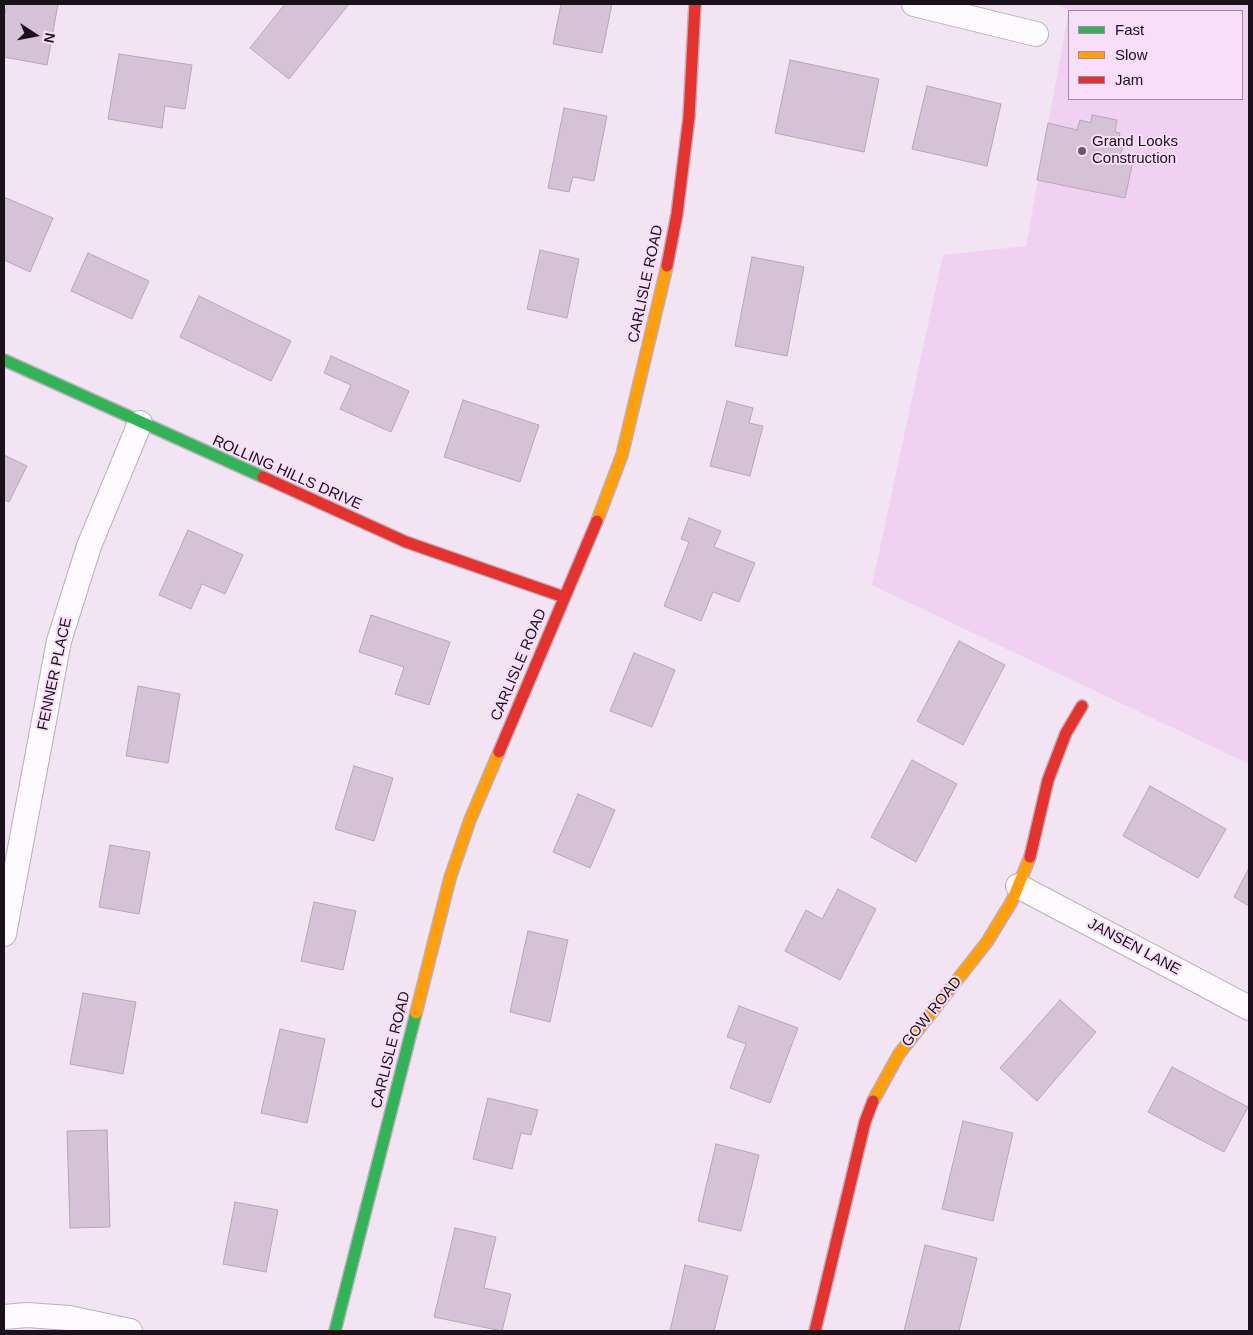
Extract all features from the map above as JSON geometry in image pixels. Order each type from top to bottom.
[{"type":"street","name":"CARLISLE ROAD","points":[[335,1331],[450,878],[470,820],[564,597],[585,553],[622,456],[664,280],[677,214],[689,117],[695,4]]},
{"type":"street","points":[[914,4],[1036,34]]},
{"type":"street","name":"ROLLING HILLS DRIVE","points":[[4,360],[406,542],[564,597]]},
{"type":"street","name":"FENNER PLACE","points":[[4,934],[59,641],[89,546],[140,423]]},
{"type":"street","name":"GOW ROAD","points":[[815,1331],[865,1122],[876,1094],[898,1054],[987,942],[1018,886],[1029,861],[1048,780],[1066,733],[1082,706]]},
{"type":"street","name":"JANSEN LANE","points":[[1018,886],[1249,1008]]},
{"type":"street","points":[[4,1317],[27,1315],[69,1318],[130,1331]]},
{"type":"shaded area","points":[[1052,4],[1249,4],[1249,764],[872,585],[943,255],[1026,246],[1068,15],[1068,100],[1243,100],[1243,10],[1069,10]]},
{"type":"building","points":[[7,4],[58,4],[47,65],[4,57],[4,18]]},
{"type":"building","points":[[285,4],[349,4],[289,79],[250,48]]},
{"type":"building","points":[[561,4],[612,4],[602,53],[553,44]]},
{"type":"building","points":[[119,54],[192,65],[185,109],[165,106],[162,128],[108,119]]},
{"type":"building","points":[[790,60],[879,79],[864,152],[775,133]]},
{"type":"building","points":[[927,86],[1001,104],[987,166],[912,149]]},
{"type":"building","points":[[564,108],[607,116],[594,181],[573,177],[569,192],[548,188]]},
{"type":"building","name":"Grand Looks Construction","points":[[1092,115],[1117,120],[1115,132],[1120,133],[1118,143],[1123,144],[1120,158],[1133,161],[1125,198],[1037,180],[1048,123],[1077,130],[1080,120],[1091,123]]},
{"type":"building","points":[[4,197],[53,218],[30,272],[4,260]]},
{"type":"building","points":[[540,250],[579,259],[567,318],[527,309]]},
{"type":"building","points":[[88,253],[149,281],[132,319],[71,291]]},
{"type":"building","points":[[752,257],[804,267],[787,356],[735,346]]},
{"type":"building","points":[[199,296],[291,341],[271,381],[180,337]]},
{"type":"building","points":[[331,356],[409,391],[391,432],[340,409],[351,385],[324,373]]},
{"type":"building","points":[[463,400],[539,425],[520,482],[444,457]]},
{"type":"building","points":[[727,401],[753,408],[749,423],[763,426],[750,476],[710,466]]},
{"type":"building","points":[[4,455],[27,466],[9,502],[4,500]]},
{"type":"building","points":[[689,518],[721,531],[714,547],[755,563],[739,602],[713,592],[701,621],[664,606],[689,542],[681,539]]},
{"type":"building","points":[[188,530],[243,555],[225,594],[202,584],[191,609],[159,595]]},
{"type":"building","points":[[371,615],[450,642],[429,705],[395,694],[404,667],[359,652]]},
{"type":"building","points":[[959,641],[1005,665],[963,745],[917,721]]},
{"type":"building","points":[[634,653],[675,670],[652,727],[610,711]]},
{"type":"building","points":[[138,686],[180,694],[168,763],[126,756]]},
{"type":"building","points":[[912,760],[957,784],[916,862],[871,837]]},
{"type":"building","points":[[354,766],[393,778],[374,841],[335,829]]},
{"type":"building","points":[[1150,786],[1226,829],[1198,878],[1123,836]]},
{"type":"building","points":[[578,794],[615,810],[590,868],[553,852]]},
{"type":"building","points":[[110,845],[150,852],[139,914],[99,907]]},
{"type":"building","points":[[1249,868],[1249,906],[1234,897]]},
{"type":"building","points":[[838,889],[876,909],[840,980],[785,951],[806,910],[822,919]]},
{"type":"building","points":[[314,902],[356,911],[343,970],[301,961]]},
{"type":"building","points":[[528,931],[568,940],[550,1022],[510,1012]]},
{"type":"building","points":[[83,993],[136,1002],[123,1074],[70,1064]]},
{"type":"building","points":[[1060,1000],[1096,1032],[1037,1101],[1000,1068]]},
{"type":"building","points":[[739,1006],[798,1028],[770,1103],[730,1088],[746,1044],[727,1037]]},
{"type":"building","points":[[280,1029],[325,1039],[307,1123],[261,1113]]},
{"type":"building","points":[[1172,1067],[1248,1107],[1224,1152],[1148,1112]]},
{"type":"building","points":[[488,1098],[538,1110],[531,1135],[521,1133],[512,1169],[473,1159]]},
{"type":"building","points":[[963,1121],[1013,1133],[993,1221],[942,1209]]},
{"type":"building","points":[[107,1130],[110,1227],[70,1228],[67,1131]]},
{"type":"building","points":[[716,1144],[759,1155],[741,1231],[698,1221]]},
{"type":"building","points":[[235,1202],[278,1210],[266,1272],[223,1264]]},
{"type":"building","points":[[455,1228],[496,1237],[484,1288],[511,1294],[502,1331],[434,1317]]},
{"type":"building","points":[[925,1245],[977,1258],[959,1331],[904,1331]]},
{"type":"building","points":[[685,1265],[728,1276],[714,1331],[670,1331]]},
{"type":"traffic: fast","points":[[4,360],[263,477]]},
{"type":"traffic: fast","points":[[335,1331],[416,1013]]},
{"type":"traffic: slow","points":[[597,521],[622,455],[667,266]]},
{"type":"traffic: slow","points":[[416,1013],[450,878],[470,820],[499,752]]},
{"type":"traffic: slow","points":[[873,1101],[899,1054],[987,942],[1012,901],[1030,857]]},
{"type":"traffic: jam","points":[[667,266],[677,214],[689,117],[695,4]]},
{"type":"traffic: jam","points":[[263,477],[406,542],[564,597]]},
{"type":"traffic: jam","points":[[499,752],[597,521]]},
{"type":"traffic: jam","points":[[1030,857],[1048,780],[1066,733],[1082,706]]},
{"type":"traffic: jam","points":[[815,1331],[865,1122],[873,1101]]},
{"type":"place","name":"Grand Looks Construction","points":[[1082,151]]}]
